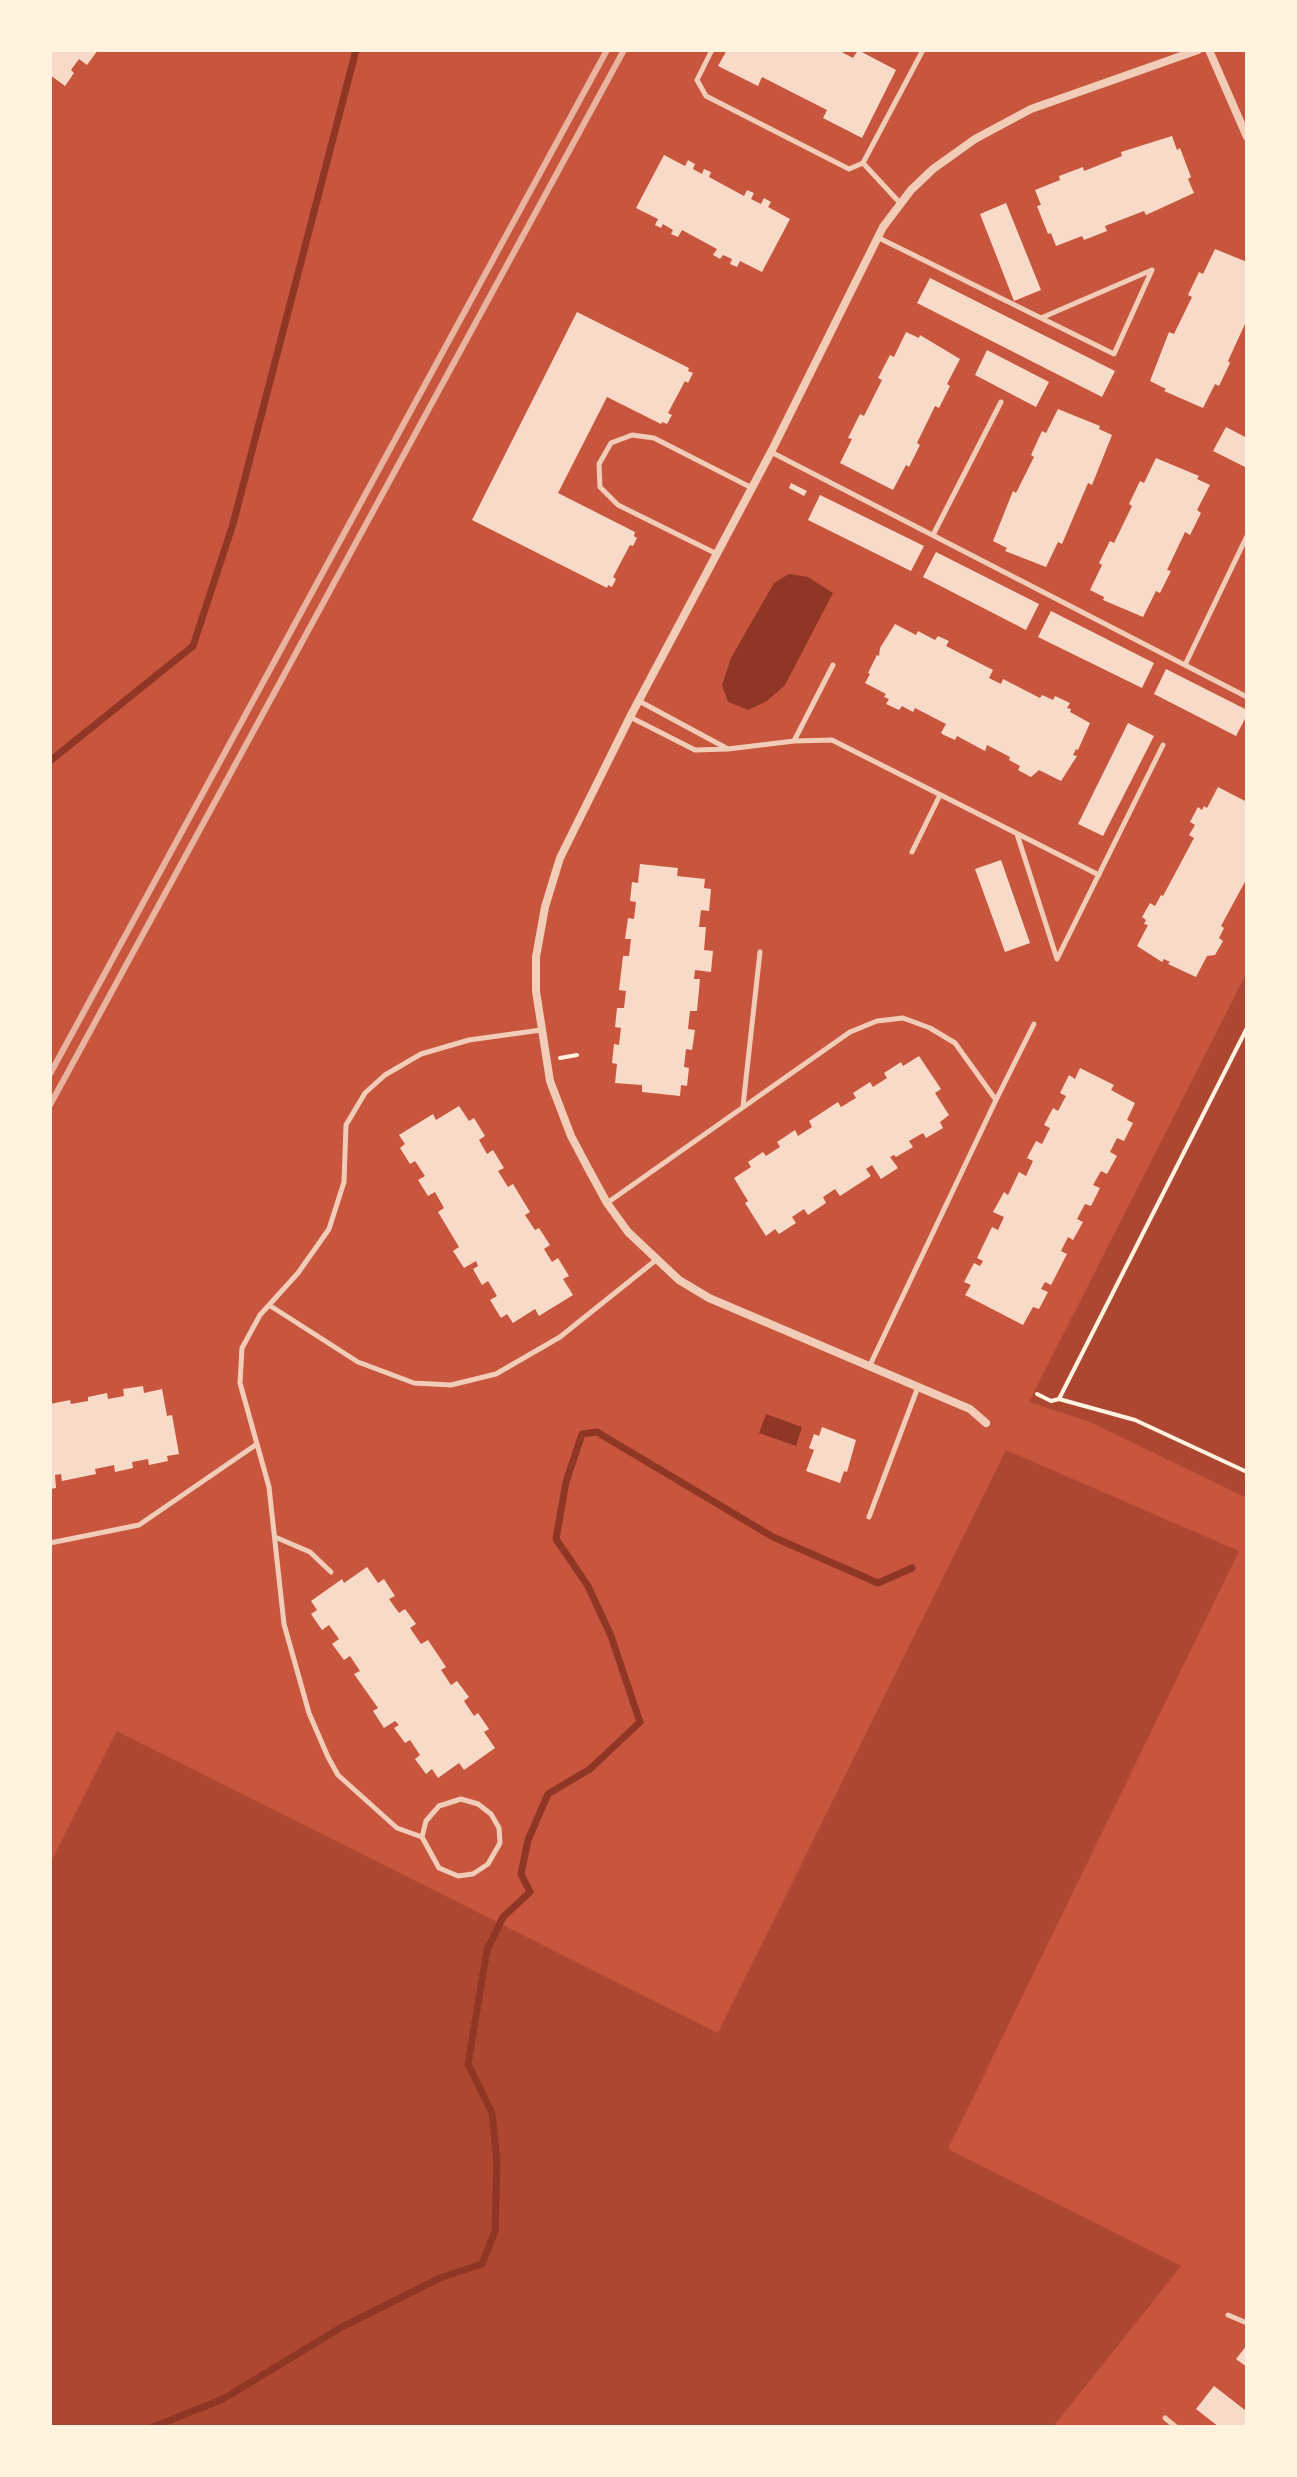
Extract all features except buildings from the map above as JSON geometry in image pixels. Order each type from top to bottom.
[{"type":"street","points":[[986,1423],[970,1409],[709,1298],[679,1280],[628,1232],[607,1203],[571,1136],[550,1081],[536,991],[536,957],[545,907],[560,858],[630,717],[771,452],[878,237],[901,203],[933,169],[975,139],[1031,109],[1198,50]]},
{"type":"street","points":[[1209,50],[1247,137]]},
{"type":"lane","points":[[712,50],[697,80],[706,96],[849,169],[863,163],[923,50]]},
{"type":"lane","points":[[863,163],[901,203]]},
{"type":"lane","points":[[878,237],[1041,318],[1114,354],[1152,270],[1041,318]]},
{"type":"lane","points":[[933,535],[1001,402]]},
{"type":"lane","points":[[717,554],[618,505],[600,487],[599,464],[611,443],[632,435],[654,438],[752,488]]},
{"type":"lane","points":[[771,452],[1247,697]]},
{"type":"lane","points":[[1185,665],[1247,536]]},
{"type":"lane","points":[[794,741],[833,665]]},
{"type":"lane","points":[[639,701],[728,749]]},
{"type":"lane","points":[[630,717],[695,750],[832,740],[1099,875]]},
{"type":"lane","points":[[1017,833],[1057,959],[1163,745]]},
{"type":"lane","points":[[912,852],[940,795]]},
{"type":"lane","points":[[743,1107],[760,952]]},
{"type":"lane","points":[[607,1203],[850,1032],[877,1021],[903,1018],[930,1028],[955,1043],[996,1100]]},
{"type":"lane","points":[[870,1365],[1034,1024]]},
{"type":"lane","points":[[422,1837],[426,1821],[439,1806],[461,1799],[478,1804],[491,1814],[499,1828],[500,1843],[488,1864],[473,1874],[458,1876],[439,1868],[422,1837],[397,1828],[338,1775],[328,1757],[309,1713],[284,1624],[269,1487],[240,1383],[242,1348],[260,1315],[298,1273],[329,1229],[344,1182],[346,1125],[365,1093],[385,1075],[421,1054],[469,1040],[541,1030]]},
{"type":"lane","points":[[269,1305],[358,1362],[414,1383],[451,1385],[496,1374],[560,1337],[656,1260]]},
{"type":"lane","points":[[869,1517],[919,1386]]},
{"type":"lane","points":[[50,1543],[139,1525],[257,1444]]},
{"type":"lane","points":[[275,1537],[310,1552],[331,1572]]},
{"type":"lane","points":[[1228,2315],[1247,2323]]},
{"type":"lane","points":[[1165,2418],[1176,2427]]},
{"type":"path","points":[[1059,1399],[1247,1028]]},
{"type":"path","points":[[1037,1394],[1051,1401],[1059,1399],[1135,1420],[1247,1472]]},
{"type":"shaded area","points":[[789,574],[808,577],[833,593],[785,685],[767,701],[748,710],[728,702],[722,685],[731,658],[774,583]]},
{"type":"shaded area","points":[[1247,972],[1247,1498],[1090,1422],[1029,1402]]},
{"type":"shaded area","points":[[766,1414],[802,1427],[796,1446],[759,1433]]},
{"type":"shaded area","points":[[1006,1450],[1239,1551],[948,2149],[1181,2266],[1053,2427],[50,2427],[50,1864],[117,1731],[718,2033]]},
{"type":"waterway","points":[[50,761],[193,646],[233,524],[356,50]]},
{"type":"waterway","points":[[153,2427],[223,2399],[342,2327],[440,2278],[482,2264],[495,2231],[497,2161],[492,2113],[468,2064],[487,1950],[503,1917],[530,1892],[521,1874],[528,1840],[548,1794],[590,1769],[640,1722],[611,1636],[588,1586],[556,1539],[566,1482],[582,1434],[597,1432],[773,1537],[878,1583],[912,1568]]},
{"type":"railway","points":[[50,1074],[607,50]]},
{"type":"railway","points":[[50,1105],[624,50]]}]
